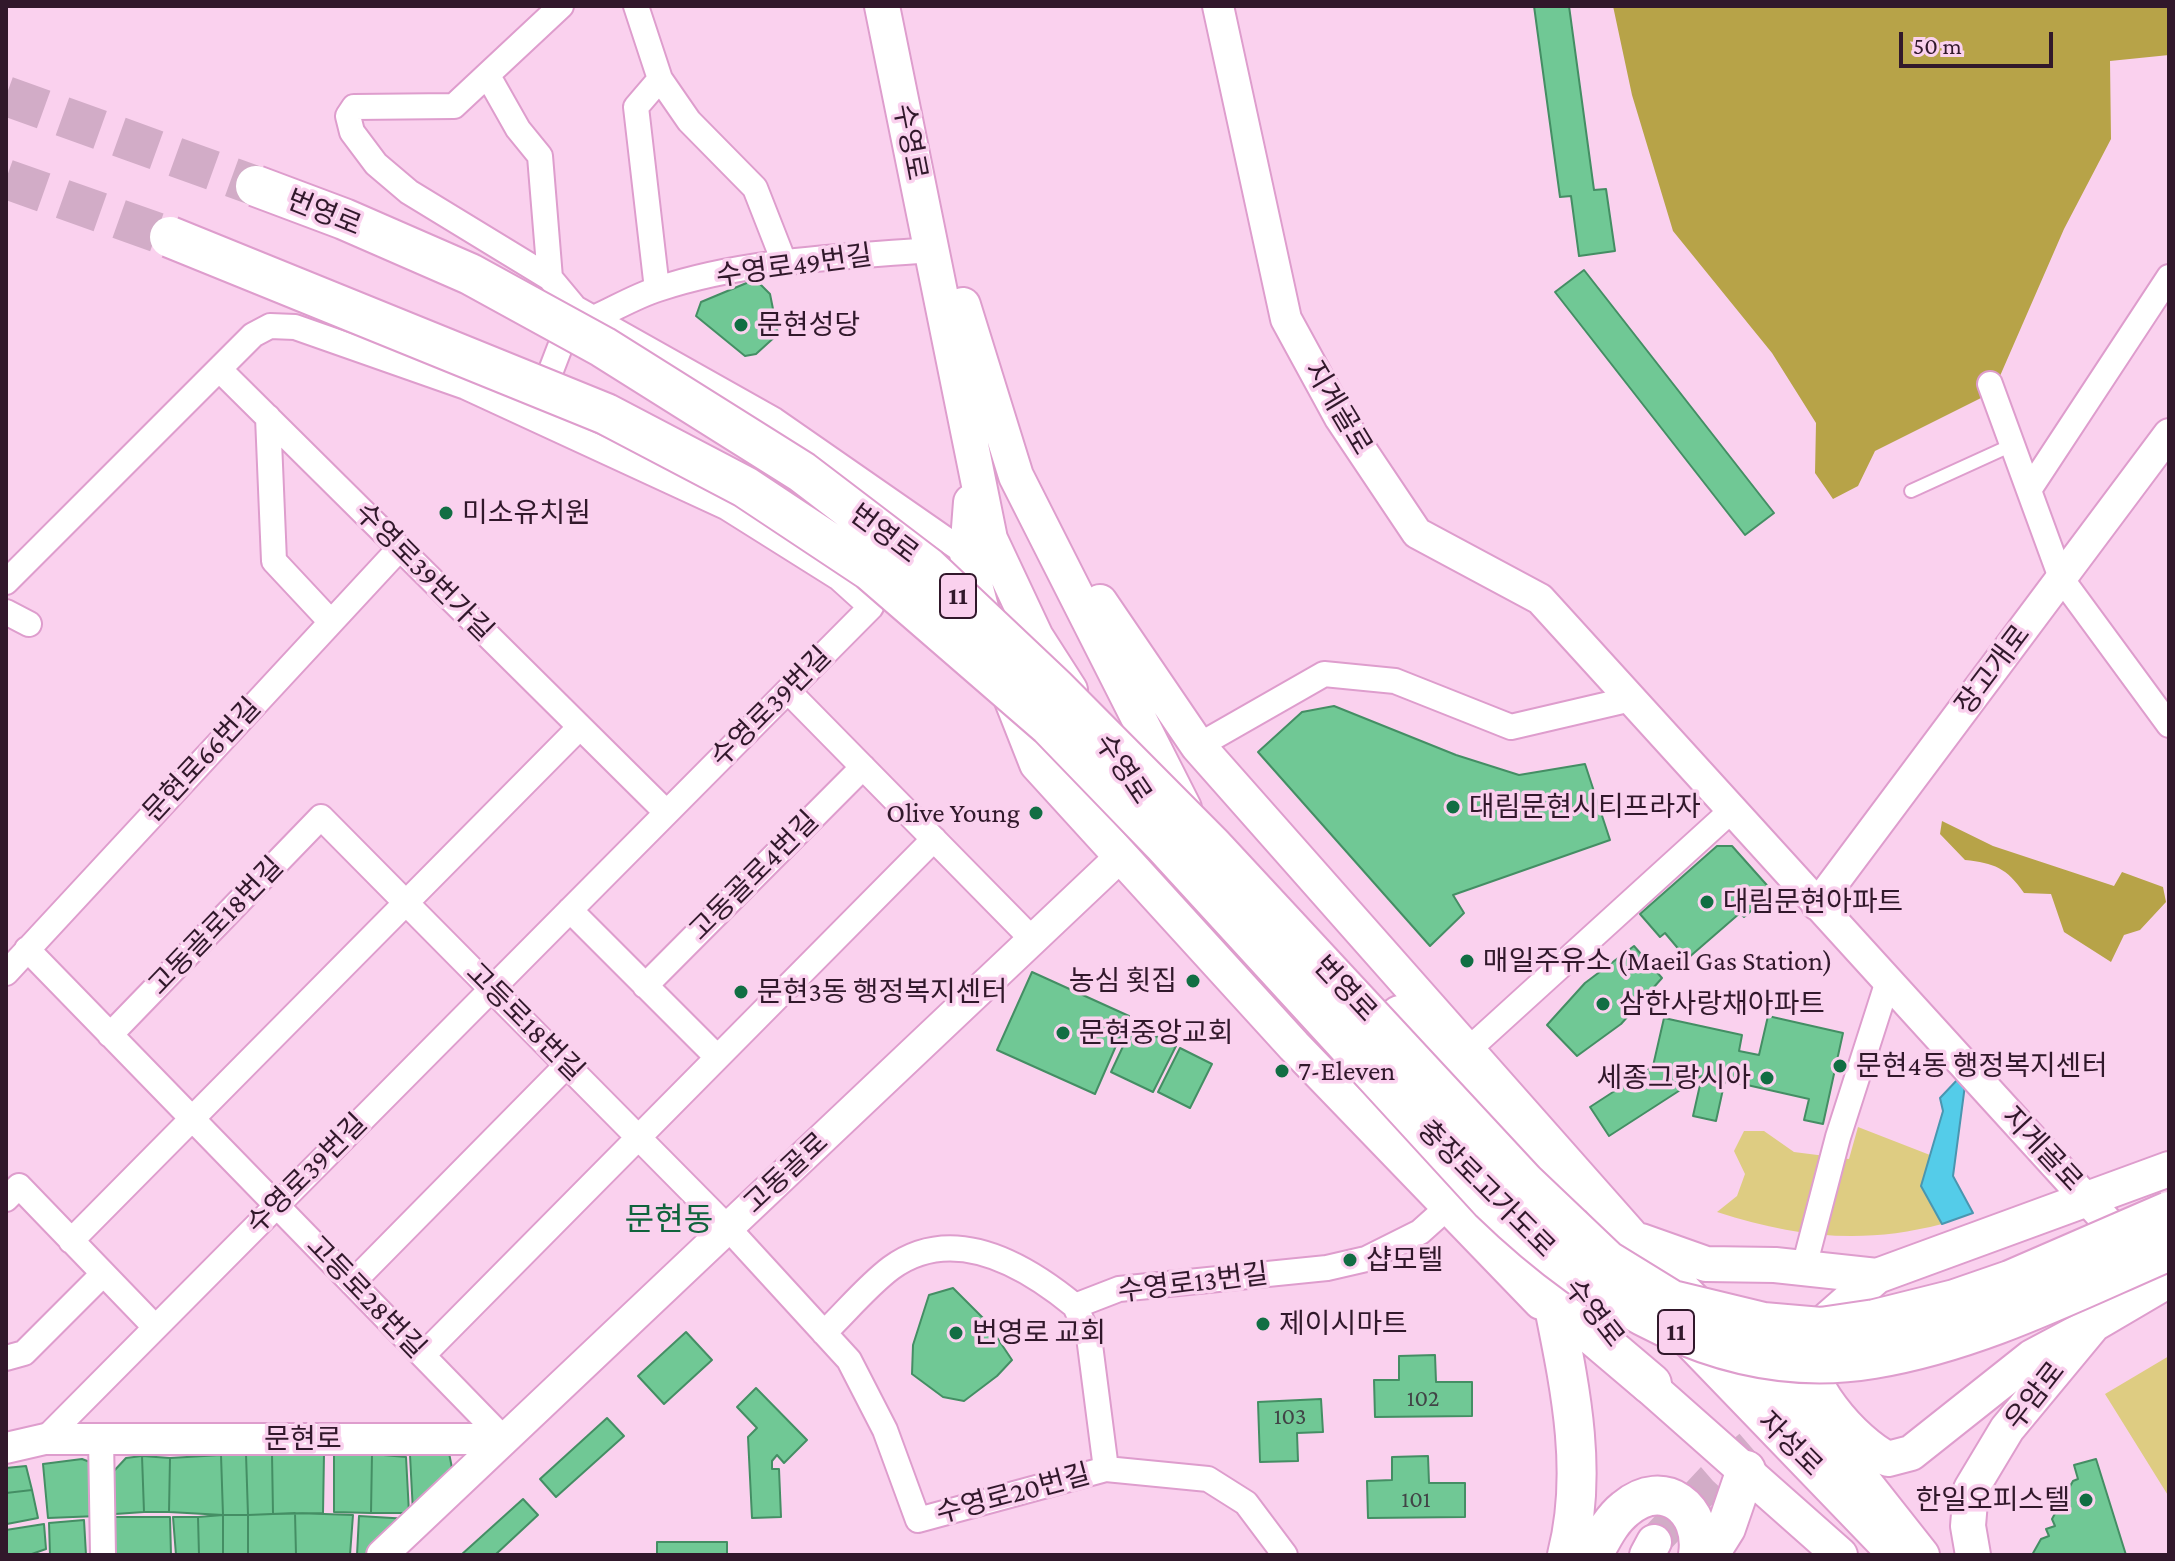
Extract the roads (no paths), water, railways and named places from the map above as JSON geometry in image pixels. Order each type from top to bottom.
[{"type":"highway","name":"번영로","points":[[256,186],[470,274],[603,347],[802,472],[928,568],[1056,689],[1212,846],[1525,1183]]},
{"type":"highway","name":"번영로","points":[[170,237],[606,414],[745,487],[870,589],[1050,726],[1163,843],[1295,989]]},
{"type":"highway","points":[[928,568],[1055,656],[1145,743],[1569,1199]]},
{"type":"highway","points":[[870,589],[977,677],[1544,1288],[1651,1384]]},
{"type":"highway","name":"충장로고가도로","points":[[1295,989],[1491,1201],[1531,1240],[1592,1287],[1673,1331],[1761,1360],[1827,1362],[1873,1358],[1949,1339],[2167,1271]]},
{"type":"highway","name":"충장로고가도로","points":[[1525,1183],[1607,1261],[1672,1301],[1763,1323],[1821,1328],[1875,1320],[1955,1300],[2010,1281],[2169,1212]]},
{"type":"main road","name":"수영로","points":[[882,6],[966,410],[974,468],[978,546],[1138,794],[1223,896],[1520,1220],[1651,1384],[1746,1470]]},
{"type":"main road","name":"수영로","points":[[902,6],[961,298],[1007,452],[1016,476],[1180,803],[1310,965],[1502,1184],[1683,1335]]},
{"type":"main road","name":"수영로","points":[[1007,452],[1101,604],[1198,746],[1634,1239],[1824,1431],[1922,1555]]},
{"type":"main road","points":[[1075,593],[1045,553],[1021,544],[978,546],[995,659],[1037,764],[1294,1046],[1449,1206],[1544,1288],[1574,1415],[1577,1499],[1567,1555]]},
{"type":"main road","points":[[1709,1555],[1726,1528],[1762,1417],[1777,1382],[1809,1336],[1877,1276],[2169,1169]]},
{"type":"main road","name":"수영로","points":[[1569,1199],[1683,1335]]},
{"type":"main road","points":[[1569,1199],[1634,1239],[1706,1264],[1804,1267],[1877,1276]]},
{"type":"main road","points":[[1895,1345],[2169,1230]]},
{"type":"main road","name":"우암로","points":[[1973,1555],[1968,1503],[1982,1468],[2042,1383],[2094,1324],[2167,1271]]},
{"type":"main road","points":[[1809,1336],[1806,1357],[1812,1379],[1824,1397],[1874,1452],[1888,1459],[1911,1453],[2032,1357],[2094,1324]]},
{"type":"main road","name":"자성로","points":[[1683,1335],[1896,1555]]},
{"type":"main road","name":"자성로","points":[[1746,1470],[1840,1555]]},
{"type":"main road","points":[[1593,1555],[1609,1526],[1626,1508],[1643,1497],[1665,1495],[1683,1505],[1695,1518],[1700,1542],[1698,1555]]},
{"type":"street","points":[[561,6],[454,106],[354,107],[348,116],[352,132],[376,164],[409,192],[550,278],[585,312],[774,420],[978,546]]},
{"type":"street","points":[[636,6],[660,79],[689,121],[755,188],[784,262]]},
{"type":"street","name":"지게골로","points":[[1218,6],[1286,319],[1340,418],[1417,533],[1540,599],[2129,1247],[2167,1271]]},
{"type":"street","points":[[488,76],[518,129],[540,156],[550,278]]},
{"type":"street","points":[[657,289],[636,107],[660,79]]},
{"type":"street","name":"수영로49번길","points":[[585,312],[657,289],[784,262],[931,250]]},
{"type":"street","points":[[2029,490],[2169,277]]},
{"type":"street","points":[[534,417],[585,312]]},
{"type":"street","points":[[6,582],[219,369],[270,326],[295,327],[466,387],[726,507],[839,578],[870,589]]},
{"type":"street","name":"수영로39번가길","points":[[219,369],[666,812]]},
{"type":"street","points":[[1990,384],[2061,578],[2169,725]]},
{"type":"street","points":[[268,417],[274,561],[331,622]]},
{"type":"street","name":"장고개로","points":[[1817,905],[2169,434]]},
{"type":"street","name":"문현로66번길","points":[[6,973],[400,548]]},
{"type":"street","name":"수영로39번길","points":[[45,1439],[788,691],[870,589]]},
{"type":"street","points":[[6,612],[29,624]]},
{"type":"street","points":[[1198,746],[1324,674],[1395,681],[1511,727],[1631,699]]},
{"type":"street","points":[[788,691],[1033,940]]},
{"type":"street","points":[[71,1241],[580,727]]},
{"type":"street","name":"고동골로4번길","points":[[645,986],[863,767]]},
{"type":"street","points":[[1467,1051],[1732,810]]},
{"type":"street","name":"고등로18번길","points":[[321,817],[728,1228]]},
{"type":"street","name":"고동골로18번길","points":[[110,1035],[321,817]]},
{"type":"street","points":[[423,1355],[934,839]]},
{"type":"street","name":"고동골로","points":[[382,1555],[1120,857]]},
{"type":"street","points":[[570,910],[717,1057]]},
{"type":"street","name":"고등로28번길","points":[[27,949],[504,1439]]},
{"type":"street","points":[[1804,1267],[1838,1137],[1888,981]]},
{"type":"street","points":[[352,1283],[567,1065]]},
{"type":"street","points":[[6,1199],[19,1186],[155,1327]]},
{"type":"street","name":"수영로13번길","points":[[1075,1306],[1119,1289],[1327,1268],[1366,1259],[1420,1232],[1449,1206]]},
{"type":"street","name":"수영로20번길","points":[[728,1228],[849,1360],[885,1430],[918,1520],[1106,1469],[1208,1479],[1246,1503],[1285,1555]]},
{"type":"street","points":[[824,1333],[890,1269],[940,1247],[977,1249],[1048,1284],[1075,1306],[1089,1337],[1106,1469]]},
{"type":"street","points":[[6,1358],[24,1353],[103,1274]]},
{"type":"street","points":[[101,1438],[103,1555]]},
{"type":"street","name":"문현로","points":[[6,1448],[45,1439],[504,1439]]},
{"type":"lane","points":[[1911,491],[2012,445]]},
{"type":"water","points":[[1958,1079],[1965,1085],[1953,1176],[1973,1213],[1942,1224],[1921,1186],[1943,1111],[1940,1098]]},
{"type":"tunnel","points":[[6,96],[256,186]]},
{"type":"tunnel","points":[[6,179],[170,237]]},
{"type":"tunnel","points":[[1654,1542],[1712,1480],[1794,1409]]},
{"type":"place","name":"문현성당","points":[[741,325]]},
{"type":"place","name":"미소유치원","points":[[446,513]]},
{"type":"place","name":"대림문현시티프라자","points":[[1453,807]]},
{"type":"place","name":"Olive Young","points":[[1036,813]]},
{"type":"place","name":"대림문현아파트","points":[[1707,902]]},
{"type":"place","name":"매일주유소 (Maeil Gas Station)","points":[[1467,961]]},
{"type":"place","name":"농심 횟집","points":[[1193,981]]},
{"type":"place","name":"문현3동 행정복지센터","points":[[741,992]]},
{"type":"place","name":"삼한사랑채아파트","points":[[1603,1004]]},
{"type":"place","name":"문현중앙교회","points":[[1063,1033]]},
{"type":"place","name":"문현4동 행정복지센터","points":[[1840,1066]]},
{"type":"place","name":"7-Eleven","points":[[1282,1071]]},
{"type":"place","name":"세종그랑시아","points":[[1767,1078]]},
{"type":"place","name":"샵모텔","points":[[1350,1260]]},
{"type":"place","name":"제이시마트","points":[[1263,1324]]},
{"type":"place","name":"번영로 교회","points":[[956,1333]]},
{"type":"place","name":"한일오피스텔","points":[[2086,1500]]},
{"type":"district","name":"문현동","points":[[669,1220]]}]
